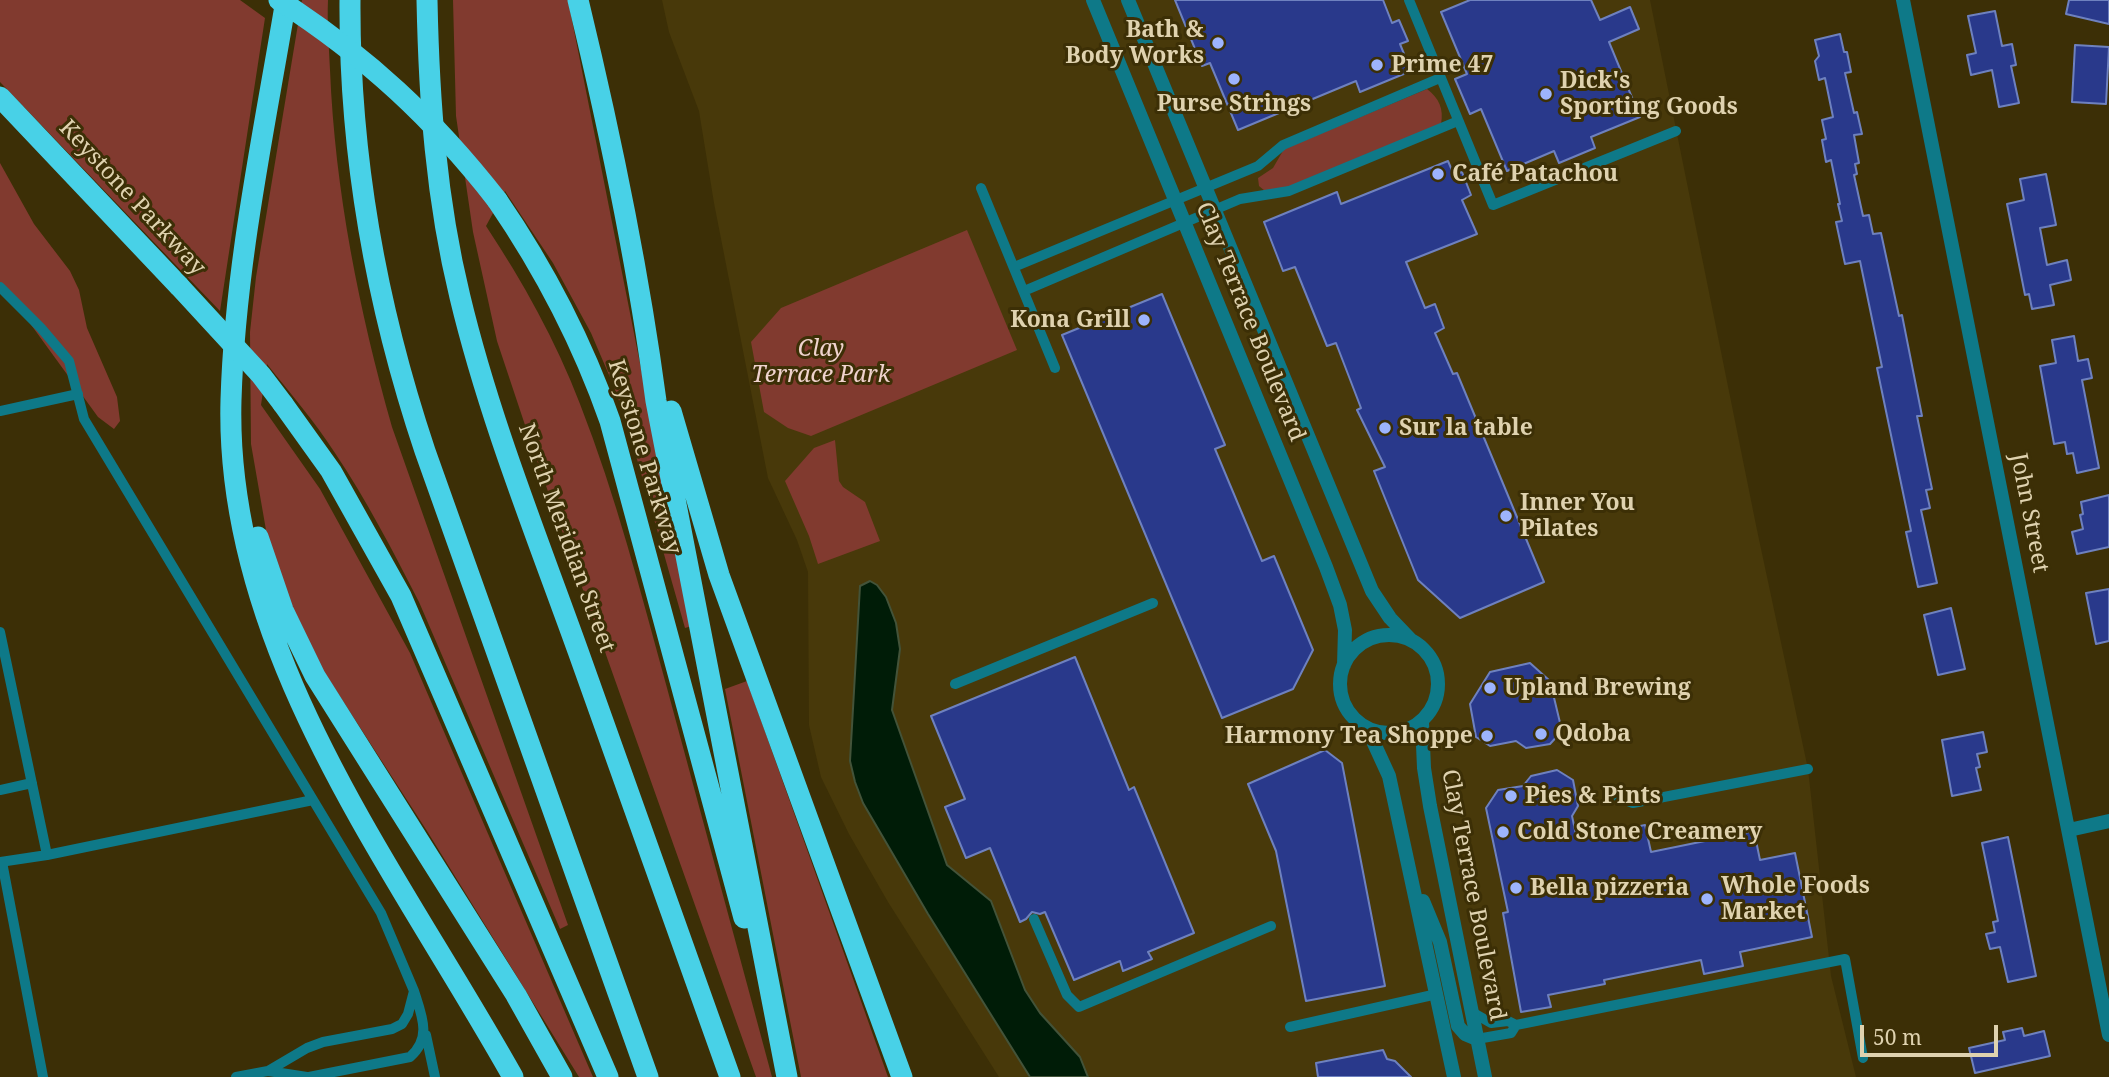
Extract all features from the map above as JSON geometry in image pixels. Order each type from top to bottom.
[{"type":"highway","name":"Keystone Parkway","points":[[279,0],[348,48],[397,89],[442,134],[497,200],[559,300],[595,377],[610,421],[777,1035]]},
{"type":"highway","points":[[286,0],[240,282],[233,369],[232,436],[240,511],[259,595],[287,676],[310,725],[399,885],[513,1077]]},
{"type":"highway","points":[[350,0],[352,88],[358,154],[373,255],[395,354],[425,451],[648,1077]]},
{"type":"highway","name":"North Meridian Street","points":[[427,0],[432,130],[440,195],[460,296],[477,360],[527,509],[730,1077]]},
{"type":"highway","points":[[578,0],[599,84],[645,317],[656,401],[787,1077]]},
{"type":"highway","points":[[591,0],[599,84]]},
{"type":"highway","name":"Keystone Parkway","points":[[0,97],[261,375],[337,481],[401,596],[608,1077]]},
{"type":"highway","points":[[645,317],[719,575],[902,1077]]},
{"type":"highway","points":[[233,369],[247,488],[254,523],[271,580],[295,637],[315,676],[494,960],[562,1077]]},
{"type":"street","name":"Clay Terrace Boulevard","points":[[1093,0],[1340,604],[1345,630],[1344,665]]},
{"type":"street","name":"Clay Terrace Boulevard","points":[[1128,0],[1372,591],[1390,618],[1412,641]]},
{"type":"street","name":"John Street","points":[[1903,0],[2109,1035]]},
{"type":"street","points":[[1390,635],[1412,641],[1428,653],[1434,662],[1439,683],[1435,704],[1422,722],[1401,732],[1378,732],[1367,728],[1349,713],[1343,702],[1340,689],[1344,665],[1349,655],[1367,640],[1390,635]]},
{"type":"street","name":"Clay Terrace Boulevard","points":[[1422,722],[1424,768],[1430,807],[1485,1077]]},
{"type":"street","points":[[1367,728],[1389,776],[1454,1077]]},
{"type":"street","points":[[2068,830],[2109,821]]},
{"type":"street","points":[[1408,867],[1440,942],[1458,1027],[1465,1034],[1477,1039]]},
{"type":"lane","points":[[1409,0],[1493,205],[1676,131]]},
{"type":"lane","points":[[1014,267],[1258,166],[1283,145],[1440,78]]},
{"type":"lane","points":[[1024,290],[1214,210],[1240,200],[1289,191],[1458,121]]},
{"type":"lane","points":[[981,188],[1055,368]]},
{"type":"lane","points":[[0,287],[69,361],[84,418],[381,913],[421,1012],[435,1077]]},
{"type":"lane","points":[[0,411],[78,394]]},
{"type":"lane","points":[[955,684],[1153,603]]},
{"type":"lane","points":[[0,632],[47,855]]},
{"type":"lane","points":[[1618,797],[1633,803],[1808,769]]},
{"type":"lane","points":[[0,790],[32,783]]},
{"type":"lane","points":[[43,1077],[1,862],[313,800]]},
{"type":"lane","points":[[1034,919],[1067,995],[1079,1007],[1271,926]]},
{"type":"lane","points":[[1472,1012],[1491,1023],[1508,1021],[1516,1024],[1845,959],[1863,1058]]},
{"type":"lane","points":[[268,1071],[299,1052],[323,1042],[392,1029],[402,1024],[408,1014],[414,991]]},
{"type":"lane","points":[[1290,1027],[1437,995]]},
{"type":"lane","points":[[236,1077],[268,1071],[308,1077],[410,1057],[421,1048],[424,1035],[421,1012]]},
{"type":"lane","points":[[1477,1039],[1511,1033],[1516,1024]]},
{"type":"shaded area","points":[[662,0],[1650,0],[1808,769],[1831,976],[1856,1077],[999,1077],[888,902],[849,834],[821,777],[809,725],[808,572],[797,540],[768,478],[714,203],[699,111],[669,32]]},
{"type":"shaded area","points":[[870,581],[877,585],[886,597],[896,623],[900,649],[892,710],[947,865],[991,901],[1025,990],[1040,1013],[1080,1057],[1088,1077],[1030,1077],[928,914],[863,803],[850,761],[860,586]]},
{"type":"green space","points":[[0,0],[240,0],[265,18],[220,311],[0,82]]},
{"type":"green space","points":[[302,0],[328,0],[333,115],[343,205],[359,295],[392,427],[568,925],[560,929],[419,602],[389,545],[327,441],[267,364],[261,405],[320,489],[410,653],[593,1077],[579,1077],[427,831],[308,647],[277,568],[266,530],[251,444],[250,332],[256,277]]},
{"type":"green space","points":[[453,0],[568,0],[692,626],[685,628],[625,417],[591,333],[553,263],[505,191],[486,226],[526,290],[560,357],[605,474],[648,616],[772,1077],[756,1077],[497,341],[473,232],[456,116]]},
{"type":"green space","points":[[1427,89],[1440,104],[1441,124],[1284,189],[1265,191],[1259,186],[1258,178],[1273,168],[1284,149]]},
{"type":"green space","points":[[0,163],[34,224],[70,271],[79,290],[87,328],[117,397],[120,421],[114,429],[98,417],[0,282]]},
{"type":"green space","name":"Clay Terrace Park","points":[[967,230],[1017,350],[811,436],[788,428],[764,412],[751,342],[781,308]]},
{"type":"green space","points":[[835,440],[839,481],[843,487],[865,502],[880,541],[818,564],[785,481],[814,448]]},
{"type":"green space","points":[[747,681],[888,1077],[801,1077],[725,689]]},
{"type":"building","points":[[1175,0],[1383,0],[1392,23],[1399,20],[1408,41],[1400,44],[1411,71],[1360,92],[1356,81],[1238,130],[1210,63],[1202,66]]},
{"type":"building","name":"Dick's Sporting Goods","points":[[1470,0],[1591,0],[1600,20],[1630,7],[1639,29],[1609,42],[1640,117],[1591,137],[1595,148],[1559,163],[1554,151],[1507,171],[1481,109],[1470,114],[1455,79],[1467,74],[1441,12]]},
{"type":"building","points":[[2069,0],[2109,0],[2109,24],[2066,14]]},
{"type":"building","points":[[1995,11],[2002,46],[2012,44],[2016,65],[2011,66],[2019,103],[1999,107],[1992,70],[1971,75],[1967,55],[1976,53],[1968,16]]},
{"type":"building","points":[[1840,34],[1851,72],[1845,73],[1862,134],[1854,135],[1859,163],[1855,164],[1857,174],[1854,175],[1863,216],[1869,215],[1873,234],[1881,233],[1899,316],[1902,315],[1922,416],[1917,416],[1932,489],[1926,490],[1930,508],[1921,510],[1937,583],[1918,587],[1906,532],[1911,531],[1877,368],[1882,367],[1860,261],[1845,264],[1836,222],[1842,221],[1840,204],[1831,160],[1826,162],[1822,140],[1826,139],[1822,120],[1833,117],[1825,78],[1819,80],[1815,61],[1819,56],[1815,40]]},
{"type":"building","points":[[2075,45],[2109,47],[2106,104],[2072,102]]},
{"type":"building","points":[[1448,161],[1454,175],[1462,172],[1471,195],[1462,200],[1477,234],[1406,262],[1425,308],[1435,304],[1444,328],[1435,333],[1453,374],[1457,373],[1544,582],[1460,618],[1418,580],[1374,471],[1385,467],[1357,410],[1361,408],[1336,343],[1327,346],[1295,267],[1283,271],[1264,222],[1337,192],[1341,204]]},
{"type":"building","points":[[2046,174],[2056,225],[2040,228],[2047,265],[2067,260],[2071,280],[2050,285],[2054,305],[2032,309],[2029,294],[2025,295],[2007,204],[2024,200],[2020,179]]},
{"type":"building","points":[[1162,294],[1225,445],[1215,449],[1262,561],[1274,556],[1313,650],[1293,689],[1222,718],[1062,335]]},
{"type":"building","points":[[2074,336],[2078,361],[2088,359],[2092,378],[2082,380],[2099,468],[2077,473],[2073,453],[2067,454],[2065,442],[2054,444],[2040,366],[2056,363],[2052,340]]},
{"type":"building","points":[[2109,495],[2109,547],[2077,554],[2072,532],[2083,529],[2081,502]]},
{"type":"building","points":[[2109,589],[2109,641],[2096,644],[2086,593]]},
{"type":"building","points":[[1951,608],[1965,669],[1938,675],[1924,615]]},
{"type":"building","points":[[1075,657],[1129,790],[1134,787],[1194,933],[1148,952],[1152,959],[1123,971],[1120,961],[1074,980],[1045,912],[1032,912],[1020,922],[990,848],[966,858],[945,807],[965,799],[931,716]]},
{"type":"building","points":[[1530,663],[1550,681],[1562,731],[1550,744],[1526,748],[1516,741],[1490,746],[1476,737],[1470,704],[1490,672]]},
{"type":"building","points":[[1983,732],[1987,752],[1977,754],[1980,767],[1976,768],[1981,790],[1952,796],[1942,740]]},
{"type":"building","points":[[1325,750],[1342,763],[1385,986],[1306,1001],[1276,851],[1248,784]]},
{"type":"building","points":[[1557,770],[1573,780],[1578,806],[1572,816],[1577,839],[1645,825],[1651,852],[1754,831],[1760,860],[1795,853],[1812,937],[1740,952],[1743,966],[1704,974],[1701,960],[1604,980],[1605,984],[1548,995],[1551,1007],[1521,1012],[1503,913],[1508,912],[1486,808],[1498,790],[1523,786],[1531,776]]},
{"type":"building","points":[[2008,837],[2036,976],[2008,982],[2000,947],[1990,949],[1986,934],[1995,932],[1993,922],[1998,921],[1982,843]]},
{"type":"building","points":[[2022,1028],[2024,1036],[2044,1031],[2050,1056],[1975,1073],[1969,1048],[2005,1040],[2003,1032]]},
{"type":"building","points":[[1383,1050],[1387,1059],[1395,1061],[1411,1077],[1318,1077],[1316,1063]]},
{"type":"place","name":"Bath & Body Works","points":[[1218,43]]},
{"type":"place","name":"Prime 47","points":[[1377,65]]},
{"type":"place","name":"Purse Strings","points":[[1234,79]]},
{"type":"place","name":"Dick's Sporting Goods","points":[[1546,94]]},
{"type":"place","name":"Café Patachou","points":[[1438,174]]},
{"type":"place","name":"Kona Grill","points":[[1144,320]]},
{"type":"place","name":"Sur la table","points":[[1385,428]]},
{"type":"place","name":"Inner You Pilates","points":[[1506,516]]},
{"type":"place","name":"Upland Brewing","points":[[1490,688]]},
{"type":"place","name":"Qdoba","points":[[1541,734]]},
{"type":"place","name":"Harmony Tea Shoppe","points":[[1487,736]]},
{"type":"place","name":"Pies & Pints","points":[[1511,796]]},
{"type":"place","name":"Cold Stone Creamery","points":[[1503,832]]},
{"type":"place","name":"Bella pizzeria","points":[[1516,888]]},
{"type":"place","name":"Whole Foods Market","points":[[1707,899]]}]
